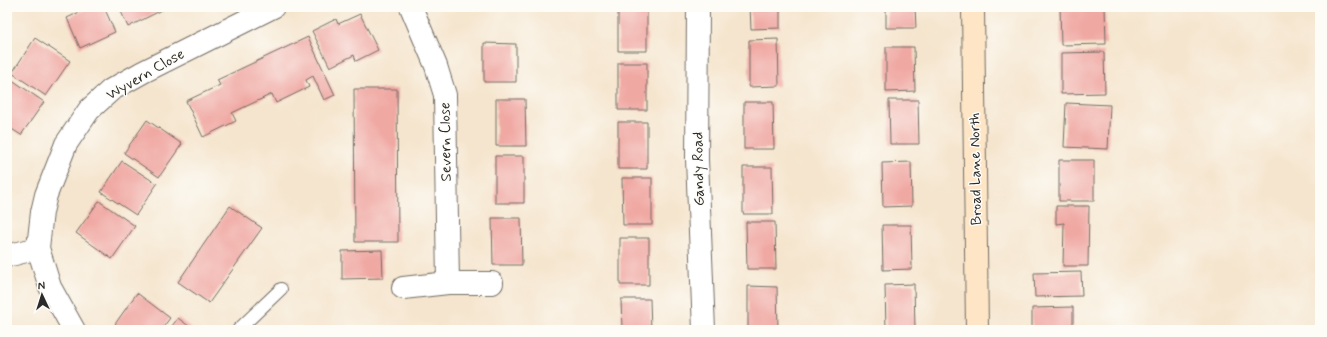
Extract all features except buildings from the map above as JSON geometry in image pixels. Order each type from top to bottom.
[{"type":"street","name":"Wyvern Close","points":[[38,248],[42,212],[46,195],[66,144],[89,110],[111,90],[143,72],[273,7]]},
{"type":"street","name":"Severn Close","points":[[411,7],[436,66],[445,95],[448,284]]},
{"type":"street","name":"Gandy Road","points":[[698,7],[697,159],[704,330]]},
{"type":"street","name":"Broad Lane North","points":[[973,7],[977,330]]},
{"type":"street","points":[[7,256],[38,248],[50,286],[74,330]]},
{"type":"street","points":[[403,288],[448,284],[492,283]]},
{"type":"lane","points":[[238,330],[281,289]]}]
